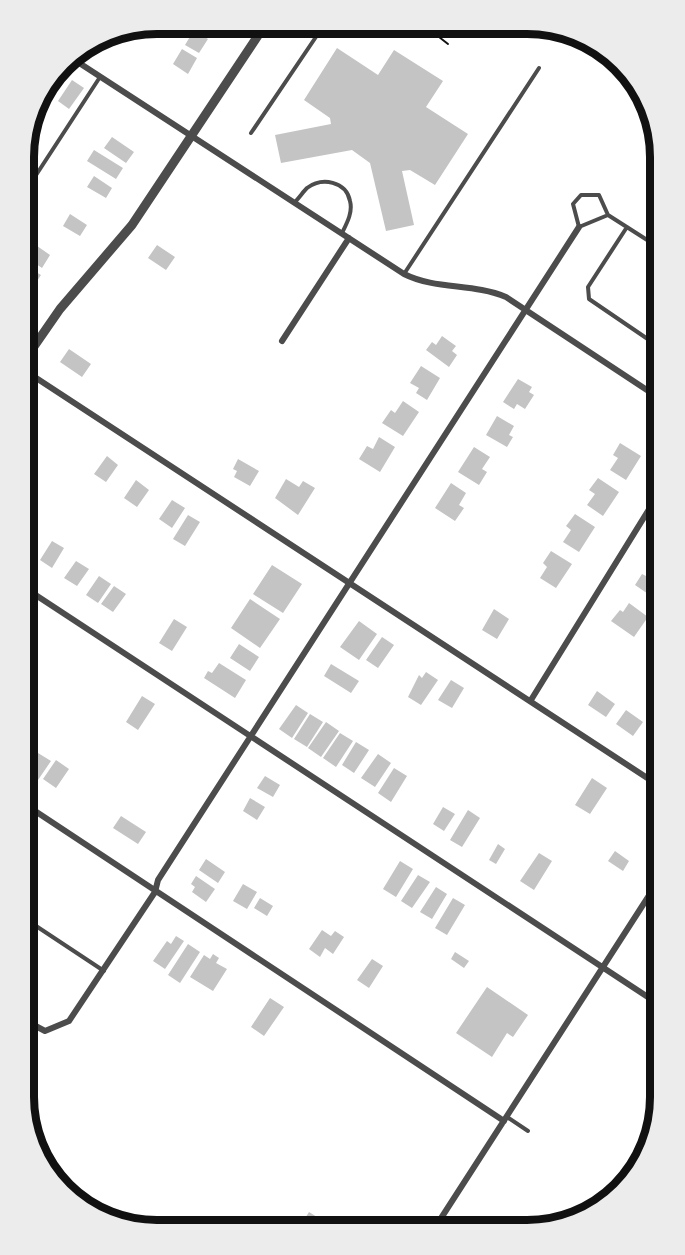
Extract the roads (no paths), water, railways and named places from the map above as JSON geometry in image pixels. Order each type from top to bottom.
[{"type":"street","points":[[34,346],[60,309],[132,225],[259,34]]},
{"type":"street","points":[[79,63],[404,274],[422,283],[487,289],[526,310],[650,392]]},
{"type":"street","points":[[34,1025],[45,1031],[69,1021],[104,971],[155,892],[158,880],[579,227]]},
{"type":"street","points":[[282,341],[349,238]]},
{"type":"street","points":[[34,377],[350,581],[650,780]]},
{"type":"street","points":[[531,700],[650,508]]},
{"type":"street","points":[[34,594],[650,999]]},
{"type":"street","points":[[34,810],[155,892],[505,1119]]},
{"type":"street","points":[[440,1220],[650,894]]},
{"type":"lane","points":[[251,133],[318,34]]},
{"type":"lane","points":[[404,274],[539,68]]},
{"type":"lane","points":[[34,178],[100,77]]},
{"type":"lane","points":[[294,203],[308,188],[318,183],[340,185],[347,192],[351,202],[350,213],[342,234]]},
{"type":"lane","points":[[608,215],[579,227],[573,204],[581,195],[599,195],[608,215],[650,241]]},
{"type":"lane","points":[[627,227],[588,287],[589,299],[650,341]]},
{"type":"lane","points":[[34,925],[104,971]]},
{"type":"lane","points":[[505,1119],[528,1131]]}]
